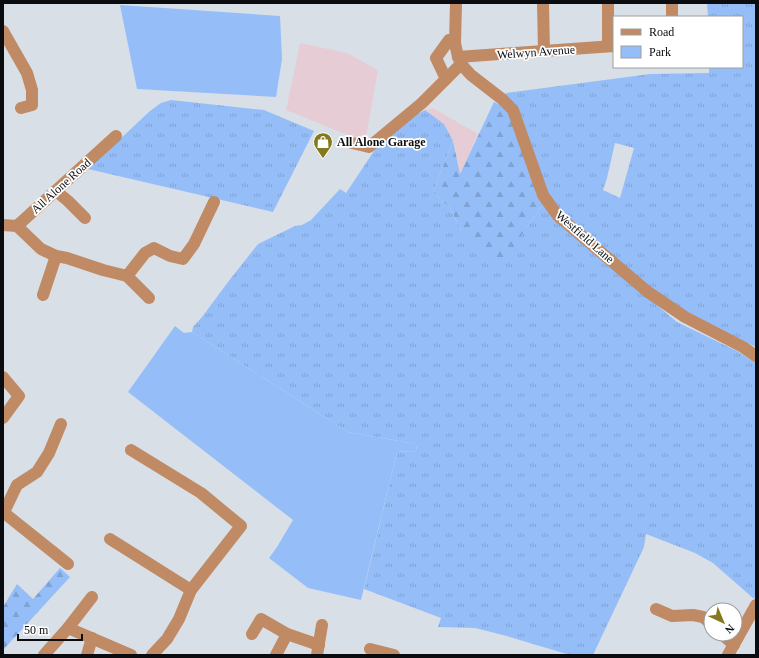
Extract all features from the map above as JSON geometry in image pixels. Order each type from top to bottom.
[{"type":"street","points":[[352,143],[369,147],[422,103],[446,79],[460,61],[455,43],[456,3]]},
{"type":"street","points":[[543,3],[544,51]]},
{"type":"street","points":[[608,3],[611,46]]},
{"type":"street","points":[[672,3],[672,16]]},
{"type":"street","points":[[3,31],[27,73],[32,90],[32,105],[21,108]]},
{"type":"street","points":[[446,79],[436,58],[449,40]]},
{"type":"street","name":"Welwyn Avenue","points":[[460,61],[544,51],[611,46]]},
{"type":"street","name":"Westfield Lane","points":[[460,61],[471,74],[513,110],[543,195],[558,216],[648,292],[685,318],[744,347],[756,356]]},
{"type":"street","name":"All Alone Road","points":[[17,226],[116,136]]},
{"type":"street","points":[[56,191],[85,218]]},
{"type":"street","points":[[127,276],[145,253],[154,248],[170,256],[183,259],[194,244],[214,202]]},
{"type":"street","points":[[3,225],[17,226],[42,249],[56,256],[127,276],[149,298]]},
{"type":"street","points":[[43,295],[56,256]]},
{"type":"street","points":[[3,377],[19,396],[3,418]]},
{"type":"street","points":[[61,424],[48,454],[37,472],[17,485],[3,513],[68,564]]},
{"type":"street","points":[[131,450],[201,493],[241,526],[191,590],[179,619],[167,639],[152,655]]},
{"type":"street","points":[[110,539],[191,590]]},
{"type":"street","points":[[44,655],[68,628],[92,597]]},
{"type":"street","points":[[731,650],[756,605]]},
{"type":"street","points":[[656,609],[672,616],[693,614],[703,617]]},
{"type":"street","points":[[252,634],[261,619],[318,650],[322,625]]},
{"type":"street","points":[[68,628],[131,655]]},
{"type":"street","points":[[276,655],[287,634]]},
{"type":"street","points":[[86,655],[92,638]]},
{"type":"street","points":[[370,649],[394,655]]},
{"type":"shaded area","points":[[300,43],[347,53],[378,70],[366,137],[355,138],[286,110]]},
{"type":"shaded area","points":[[433,108],[478,134],[460,174],[453,141],[444,124],[425,110]]},
{"type":"green space","points":[[707,3],[756,3],[756,347],[702,320],[657,294],[576,226],[550,201],[506,97],[506,93],[650,74],[709,73],[709,68],[743,68],[743,16],[708,16]],"holes":[[[615,143],[634,148],[620,198],[603,190]]]},
{"type":"green space","points":[[120,5],[280,16],[282,59],[276,97],[137,89]]},
{"type":"green space","points":[[171,100],[264,110],[314,131],[273,212],[88,169],[150,111],[161,103]]},
{"type":"green space","points":[[494,102],[504,107],[512,116],[544,203],[501,266],[470,242],[461,230],[450,208],[434,193],[453,141],[460,174]]},
{"type":"green space","points":[[425,110],[444,124],[453,141],[434,193],[450,208],[461,230],[527,227],[544,203],[615,270],[677,322],[737,351],[756,363],[756,594],[754,599],[713,563],[695,553],[646,534],[644,547],[593,655],[570,655],[475,628],[438,627],[441,618],[364,589],[397,452],[417,451],[416,444],[348,432],[192,332],[193,327],[258,244],[311,220],[340,189],[346,193],[376,148],[416,115]]},
{"type":"green space","points":[[175,326],[184,333],[192,332],[348,432],[416,444],[417,451],[397,452],[361,600],[308,588],[269,558],[293,520],[128,392]]},
{"type":"green space","points":[[60,568],[70,577],[3,650],[3,607],[17,584],[33,599]]},
{"type":"place","name":"All Alone Garage","points":[[323,159]]}]
